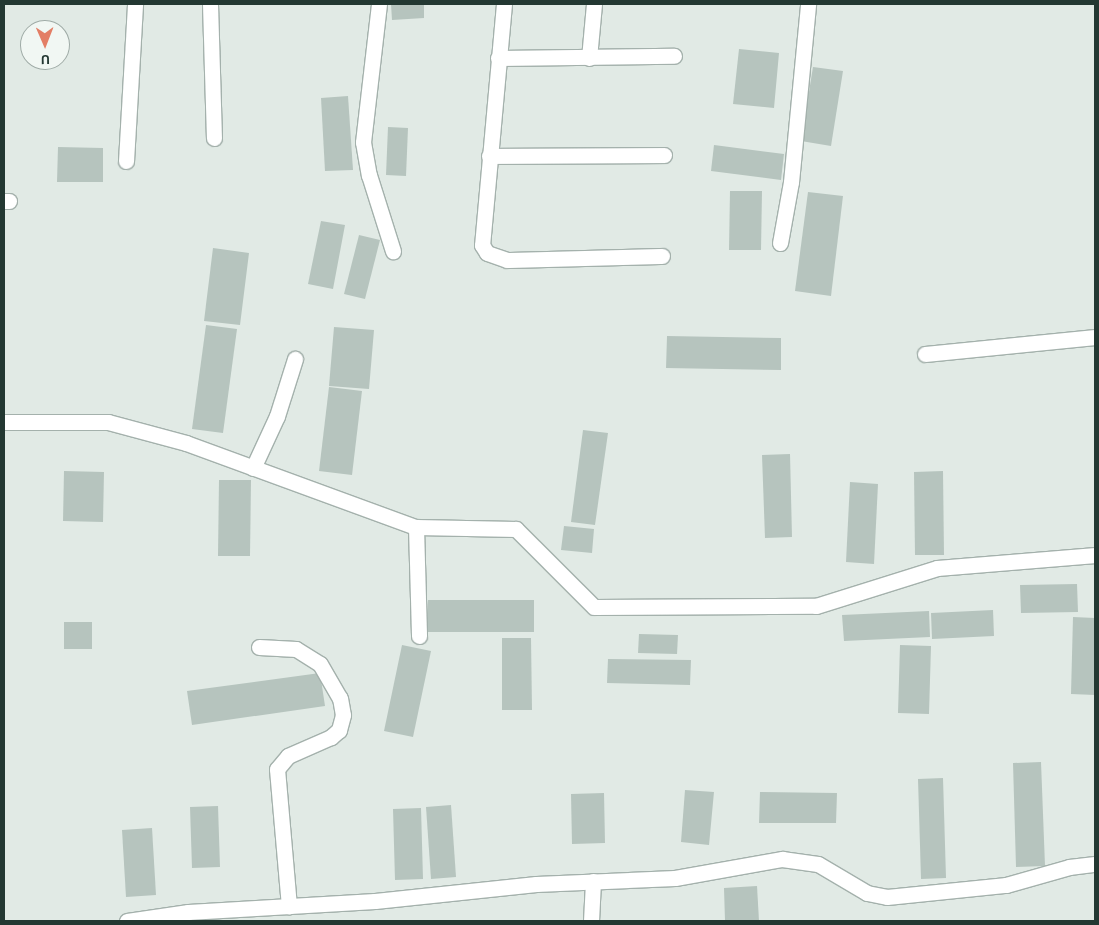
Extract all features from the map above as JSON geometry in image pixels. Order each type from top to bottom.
[{"type":"street","points":[[126,161],[135,4]]},
{"type":"street","points":[[210,4],[214,138]]},
{"type":"street","points":[[379,4],[363,142],[369,175],[393,250]]},
{"type":"street","points":[[504,4],[481,236],[487,253],[508,260],[662,256]]},
{"type":"street","points":[[590,58],[594,4]]},
{"type":"street","points":[[780,243],[791,182],[808,4]]},
{"type":"street","points":[[498,58],[674,56]]},
{"type":"street","points":[[489,156],[664,155]]},
{"type":"street","points":[[924,354],[1095,337]]},
{"type":"street","points":[[253,468],[277,416],[295,359]]},
{"type":"street","points":[[4,422],[108,422],[253,468],[416,527],[516,529],[594,607],[816,606],[937,568],[1095,555]]},
{"type":"street","points":[[416,527],[419,636]]},
{"type":"street","points":[[259,647],[296,649],[320,664],[340,698],[342,715],[339,730],[332,737],[288,756],[277,769],[288,906]]},
{"type":"street","points":[[127,921],[188,912],[593,882],[675,878],[790,860],[818,864],[867,893],[905,897],[1006,885],[1069,867],[1095,864]]},
{"type":"street","points":[[591,921],[593,882]]},
{"type":"building","points":[[391,4],[424,4],[424,18],[392,20]]},
{"type":"building","points":[[739,49],[779,53],[774,108],[733,104]]},
{"type":"building","points":[[813,67],[843,71],[831,146],[801,141]]},
{"type":"building","points":[[348,96],[353,170],[325,171],[321,98]]},
{"type":"building","points":[[388,127],[408,128],[406,176],[386,175]]},
{"type":"building","points":[[714,145],[784,154],[781,180],[711,171]]},
{"type":"building","points":[[58,147],[103,148],[103,182],[57,182]]},
{"type":"building","points":[[730,191],[762,191],[761,250],[729,250]]},
{"type":"building","points":[[808,192],[843,196],[831,296],[795,291]]},
{"type":"building","points":[[321,221],[345,225],[333,289],[308,284]]},
{"type":"building","points":[[359,235],[380,240],[365,299],[344,294]]},
{"type":"building","points":[[213,248],[249,253],[240,325],[204,321]]},
{"type":"building","points":[[206,325],[237,329],[223,433],[192,429]]},
{"type":"building","points":[[334,327],[374,330],[369,389],[329,386]]},
{"type":"building","points":[[667,336],[781,338],[781,370],[666,368]]},
{"type":"building","points":[[329,387],[362,391],[352,475],[319,471]]},
{"type":"building","points":[[583,430],[608,433],[595,525],[571,522]]},
{"type":"building","points":[[790,454],[792,537],[765,538],[762,455]]},
{"type":"building","points":[[64,471],[104,472],[103,522],[63,521]]},
{"type":"building","points":[[943,471],[944,555],[915,555],[914,472]]},
{"type":"building","points":[[219,480],[251,480],[250,556],[218,556]]},
{"type":"building","points":[[850,482],[878,484],[874,564],[846,562]]},
{"type":"building","points":[[564,526],[594,529],[592,553],[561,550]]},
{"type":"building","points":[[1077,584],[1078,612],[1021,613],[1020,585]]},
{"type":"building","points":[[428,600],[534,600],[534,632],[428,632]]},
{"type":"building","points":[[993,610],[994,636],[932,639],[931,613]]},
{"type":"building","points":[[929,611],[930,637],[844,641],[842,615]]},
{"type":"building","points":[[1073,617],[1095,618],[1095,695],[1071,694]]},
{"type":"building","points":[[64,622],[92,622],[92,649],[64,649]]},
{"type":"building","points":[[639,634],[678,635],[677,654],[638,653]]},
{"type":"building","points":[[502,638],[531,638],[532,710],[502,710]]},
{"type":"building","points":[[402,645],[431,651],[413,737],[384,731]]},
{"type":"building","points":[[900,645],[931,646],[929,714],[898,713]]},
{"type":"building","points":[[608,659],[691,660],[690,685],[607,683]]},
{"type":"building","points":[[320,673],[325,706],[192,725],[187,691]]},
{"type":"building","points":[[1041,762],[1045,866],[1016,867],[1013,763]]},
{"type":"building","points":[[943,778],[946,878],[921,879],[918,779]]},
{"type":"building","points":[[685,790],[714,792],[709,845],[681,842]]},
{"type":"building","points":[[760,792],[837,793],[836,823],[759,823]]},
{"type":"building","points":[[604,793],[605,843],[572,844],[571,794]]},
{"type":"building","points":[[451,805],[456,877],[431,879],[426,807]]},
{"type":"building","points":[[218,806],[220,867],[192,868],[190,807]]},
{"type":"building","points":[[421,808],[423,879],[395,880],[393,809]]},
{"type":"building","points":[[152,828],[156,895],[126,897],[122,830]]},
{"type":"building","points":[[757,886],[759,921],[725,921],[724,888]]}]
